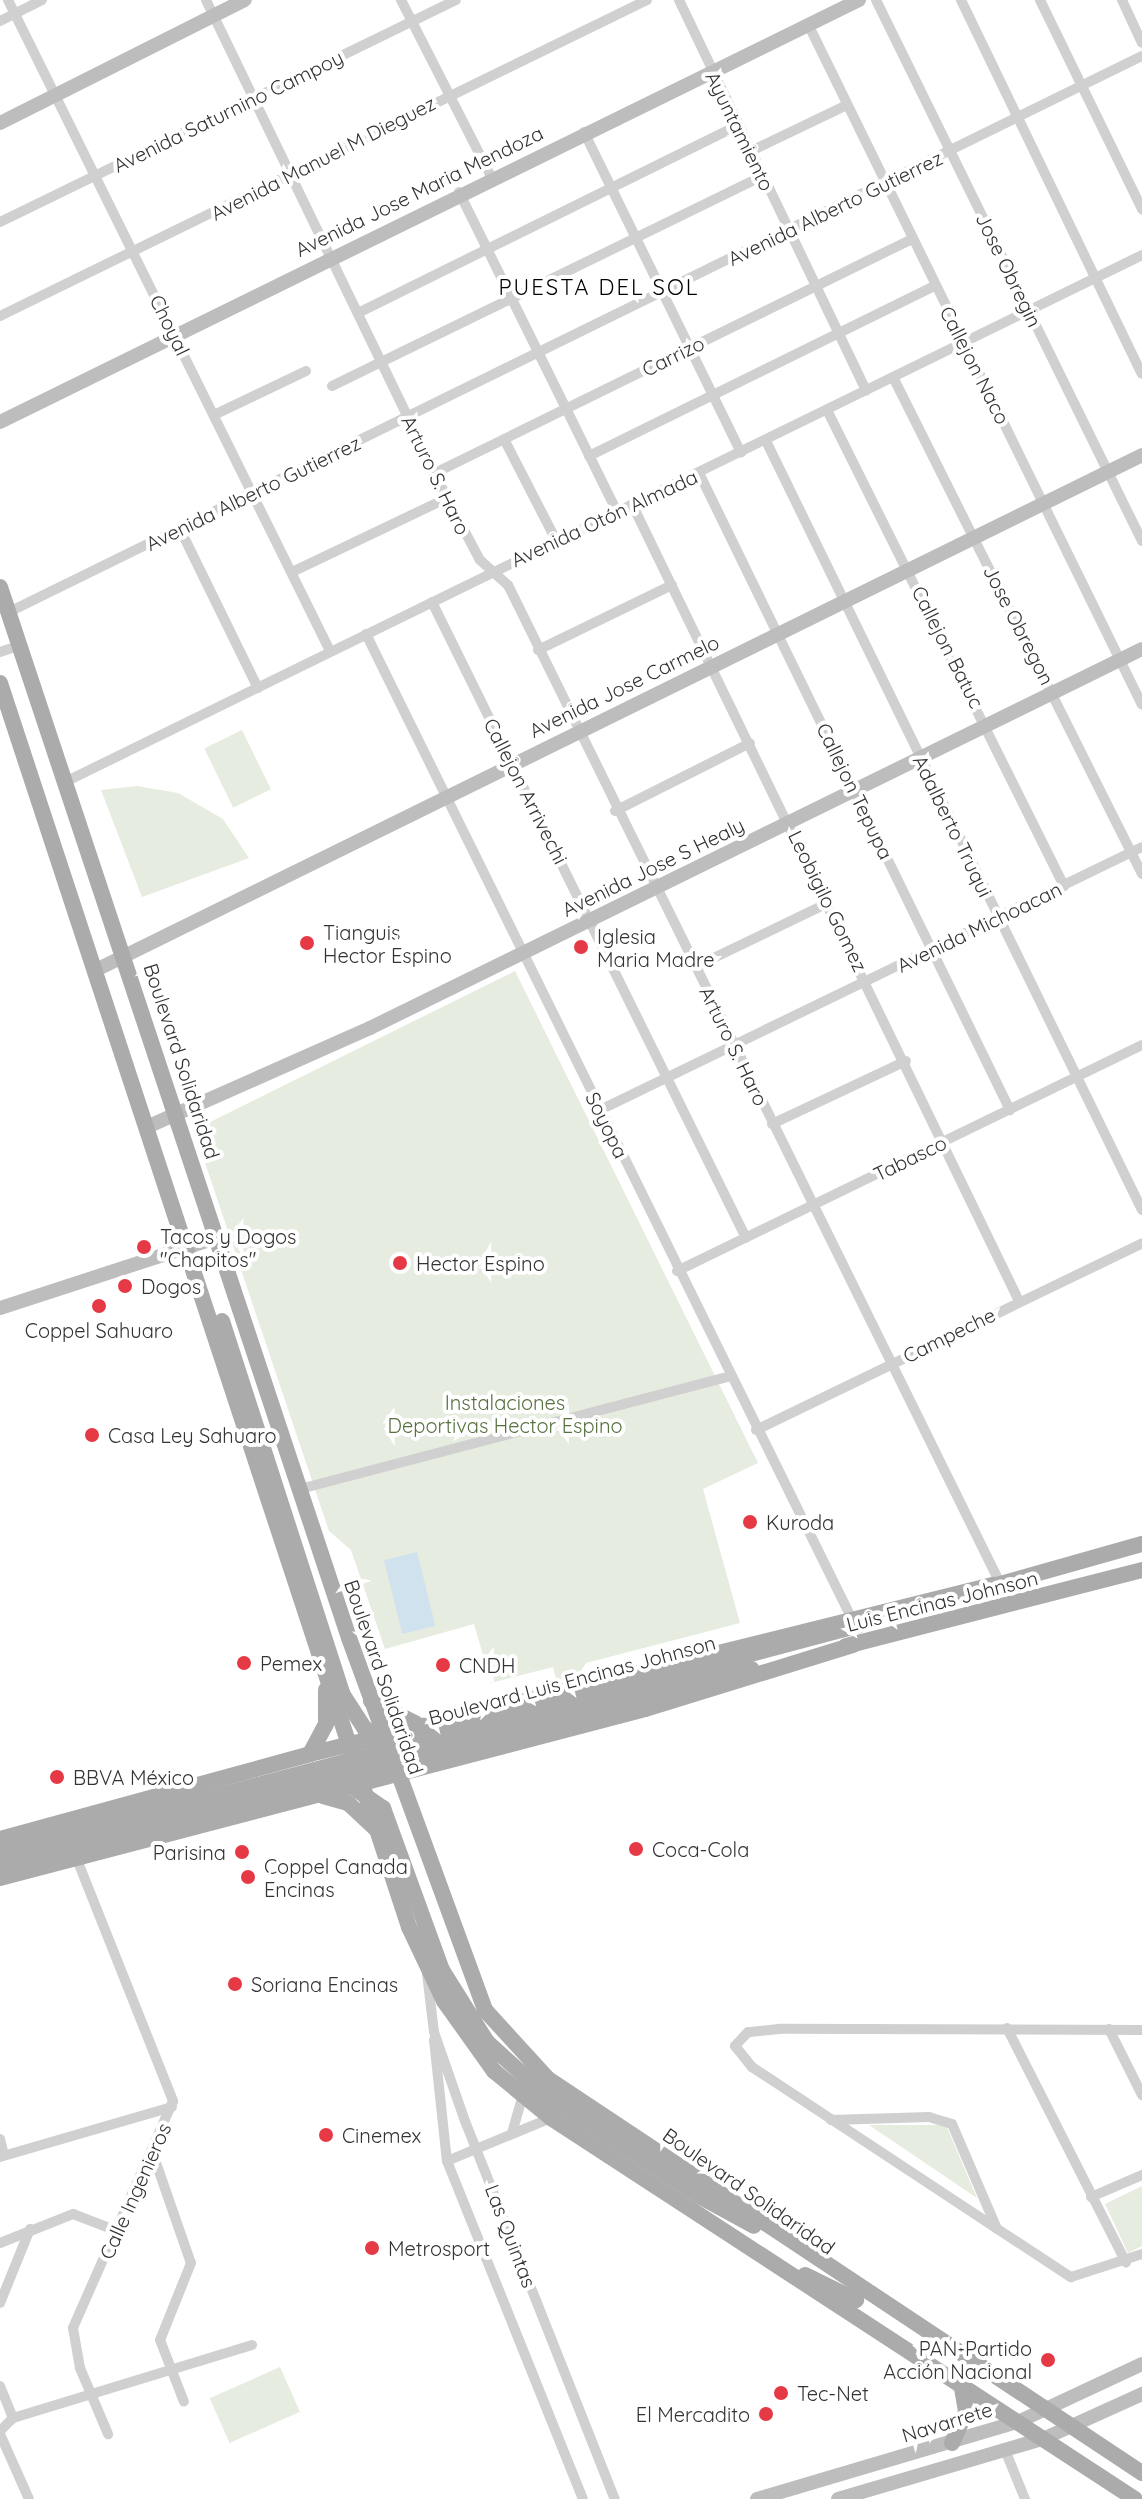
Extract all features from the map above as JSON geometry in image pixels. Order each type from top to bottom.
[{"type":"main road","name":"Boulevard Solidaridad","points":[[0,587],[126,955],[382,1734],[477,1996],[517,2052],[864,2295],[1049,2409],[1142,2473]]},
{"type":"main road","points":[[0,683],[149,1126],[402,1906],[426,1968],[477,2050],[522,2097],[551,2118],[1020,2421],[1135,2499]]},
{"type":"main road","points":[[200,1286],[222,1321],[353,1715],[381,1739],[400,1743],[493,1737]]},
{"type":"main road","name":"Luis Encinas Johnson","points":[[855,1620],[1142,1544]]},
{"type":"main road","name":"Luis Encinas Johnson","points":[[751,1669],[1142,1570]]},
{"type":"main road","points":[[0,1839],[382,1734],[855,1620]]},
{"type":"main road","name":"Boulevard Luis Encinas Johnson","points":[[19,1854],[247,1786],[855,1620]]},
{"type":"main road","points":[[0,1878],[396,1775],[853,1645]]},
{"type":"main road","points":[[310,1754],[326,1724],[324,1664]]},
{"type":"main road","name":"Boulevard Luis Encinas Johnson","points":[[19,1854],[493,1737],[751,1669]]},
{"type":"main road","points":[[371,1701],[423,1725]]},
{"type":"main road","points":[[406,1804],[434,1764]]},
{"type":"main road","points":[[247,1786],[327,1775],[371,1794],[393,1827],[442,1970],[487,2042],[549,2098],[701,2197],[778,2237]]},
{"type":"main road","points":[[317,1795],[348,1803],[379,1832]]},
{"type":"main road","points":[[0,1853],[19,1854]]},
{"type":"main road","points":[[0,1866],[19,1854]]},
{"type":"main road","points":[[402,1906],[438,1893]]},
{"type":"main road","points":[[787,2272],[856,2300],[864,2295]]},
{"type":"main road","points":[[952,2443],[966,2411],[961,2383]]},
{"type":"street","name":"Choyal","points":[[8,0],[330,651]]},
{"type":"street","points":[[0,21],[42,0]]},
{"type":"street","name":"Arturo S. Haro","points":[[206,0],[447,498],[480,560],[494,570],[538,650],[615,811],[735,1046],[996,1584]]},
{"type":"street","points":[[0,123],[245,0]]},
{"type":"street","points":[[401,0],[491,177]]},
{"type":"street","name":"Avenida Saturnino Campoy","points":[[0,222],[456,0]]},
{"type":"street","name":"Avenida Manuel M Dieguez","points":[[0,316],[647,0]]},
{"type":"street","name":"Ayuntamiento","points":[[679,0],[814,288],[866,391]]},
{"type":"street","name":"Avenida Jose Maria Mendoza","points":[[0,422],[459,192],[859,0]]},
{"type":"street","name":"Jose Obregin","points":[[876,0],[1142,541]]},
{"type":"street","points":[[961,0],[1142,374]]},
{"type":"street","points":[[1040,0],[1142,209]]},
{"type":"street","points":[[1122,0],[1142,43]]},
{"type":"street","name":"Callejon Naco","points":[[808,24],[845,106],[1046,503],[1142,705]]},
{"type":"street","name":"Avenida Alberto Gutierrez","points":[[9,612],[1142,56]]},
{"type":"street","points":[[751,151],[845,106]]},
{"type":"street","points":[[358,313],[739,125]]},
{"type":"street","points":[[584,132],[741,453]]},
{"type":"street","points":[[332,386],[762,176]]},
{"type":"street","points":[[459,192],[617,511]]},
{"type":"street","name":"Carrizo","points":[[435,473],[912,239]]},
{"type":"street","name":"Avenida Otón Almada","points":[[67,781],[1142,255]]},
{"type":"street","points":[[589,456],[935,286]]},
{"type":"street","points":[[214,415],[306,371]]},
{"type":"street","name":"Jose Obregon","points":[[893,377],[1137,850],[1142,874]]},
{"type":"street","name":"Callejon Batuc","points":[[827,410],[1064,886]]},
{"type":"street","points":[[504,439],[556,540]]},
{"type":"street","name":"Adalberto Truqui","points":[[766,441],[1142,1210]]},
{"type":"street","name":"Avenida Jose Carmelo","points":[[96,970],[446,793],[1142,455]]},
{"type":"street","name":"Callejon Tepupa","points":[[699,473],[1010,1110]]},
{"type":"street","points":[[292,572],[447,498]]},
{"type":"street","name":"Leobigilo Gomez","points":[[632,504],[906,1061],[1019,1301]]},
{"type":"street","points":[[180,529],[258,688]]},
{"type":"street","points":[[538,650],[672,585]]},
{"type":"street","name":"Callejon Arrivechi","points":[[432,602],[591,918],[746,1238]]},
{"type":"street","name":"Soyopa","points":[[366,634],[677,1271],[855,1620]]},
{"type":"street","points":[[0,652],[19,646]]},
{"type":"street","name":"Avenida Jose S Healy","points":[[149,1126],[179,1115],[523,953],[1142,649]]},
{"type":"street","points":[[615,811],[750,743]]},
{"type":"street","name":"Avenida Michoacan","points":[[600,1110],[668,1080],[1137,850]]},
{"type":"street","points":[[695,967],[828,903]]},
{"type":"street","name":"Tabasco","points":[[677,1271],[1142,1045]]},
{"type":"street","points":[[772,1124],[906,1061]]},
{"type":"street","points":[[0,1308],[218,1237]]},
{"type":"street","name":"Campeche","points":[[756,1430],[1142,1243]]},
{"type":"street","points":[[300,1489],[730,1376]]},
{"type":"street","name":"Calle Ingenieros","points":[[76,1857],[172,2107],[154,2157],[73,2328],[90,2394],[108,2434]]},
{"type":"street","name":"Las Quintas","points":[[426,1968],[447,2161],[583,2499]]},
{"type":"street","points":[[1007,2028],[1126,2263]]},
{"type":"street","points":[[1109,2029],[1142,2095]]},
{"type":"street","points":[[1142,2030],[758,2030],[741,2036],[736,2050],[831,2120],[1071,2277],[1126,2263],[1142,2254]]},
{"type":"street","name":"Las Quintas","points":[[434,2032],[477,2150],[615,2499]]},
{"type":"street","points":[[512,2133],[522,2097]]},
{"type":"street","points":[[0,2139],[2,2156],[172,2107]]},
{"type":"street","points":[[831,2120],[929,2117],[952,2124],[998,2231]]},
{"type":"street","points":[[447,2161],[551,2118]]},
{"type":"street","points":[[154,2157],[191,2263],[161,2332],[169,2370],[184,2402]]},
{"type":"street","points":[[1091,2197],[1142,2175]]},
{"type":"street","points":[[0,2243],[73,2214],[117,2231]]},
{"type":"street","points":[[0,2303],[30,2229]]},
{"type":"street","points":[[29,2499],[0,2434],[13,2418],[252,2345]]},
{"type":"street","name":"Navarrete","points":[[757,2499],[1020,2421],[1142,2364]]},
{"type":"street","points":[[0,2386],[13,2418]]},
{"type":"street","points":[[838,2499],[1045,2438],[1142,2394]]},
{"type":"street","points":[[1005,2450],[1025,2499]]},
{"type":"street","points":[[858,2470],[865,2491]]},
{"type":"green space","points":[[242,730],[271,789],[233,808],[204,748]]},
{"type":"green space","points":[[137,786],[178,793],[223,819],[249,858],[142,897],[101,790]]},
{"type":"green space","name":"Instalaciones Deportivas Hector Espino","points":[[515,971],[758,1463],[703,1489],[740,1623],[586,1663],[579,1674],[556,1680],[553,1667],[491,1683],[474,1624],[385,1649],[351,1550],[329,1531],[194,1130]]},
{"type":"green space","points":[[869,2125],[946,2125],[977,2198]]},
{"type":"green space","points":[[1142,2186],[1142,2246],[1128,2253],[1105,2204]]},
{"type":"green space","points":[[280,2367],[300,2412],[230,2443],[210,2398]]},
{"type":"water","points":[[417,1552],[435,1626],[402,1634],[384,1560]]},
{"type":"place","name":"Tianguis Hector Espino","points":[[307,943]]},
{"type":"place","name":"Iglesia Maria Madre","points":[[581,947]]},
{"type":"place","name":"Tacos y Dogos \"Chapitos\"","points":[[144,1247]]},
{"type":"place","name":"Hector Espino","points":[[400,1263]]},
{"type":"place","name":"Dogos","points":[[125,1286]]},
{"type":"place","name":"Coppel Sahuaro","points":[[99,1306]]},
{"type":"place","name":"Casa Ley Sahuaro","points":[[92,1435]]},
{"type":"place","name":"Kuroda","points":[[750,1522]]},
{"type":"place","name":"Pemex","points":[[244,1663]]},
{"type":"place","name":"CNDH","points":[[443,1665]]},
{"type":"place","name":"BBVA México","points":[[57,1777]]},
{"type":"place","name":"Coca-Cola","points":[[636,1849]]},
{"type":"place","name":"Parisina","points":[[242,1852]]},
{"type":"place","name":"Coppel Canada Encinas","points":[[248,1877]]},
{"type":"place","name":"Soriana Encinas","points":[[235,1984]]},
{"type":"place","name":"Cinemex","points":[[326,2135]]},
{"type":"place","name":"Metrosport","points":[[372,2248]]},
{"type":"place","name":"PAN-Partido Acción Nacional","points":[[1048,2360]]},
{"type":"place","name":"Tec-Net","points":[[781,2393]]},
{"type":"place","name":"El Mercadito","points":[[766,2414]]},
{"type":"district","name":"PUESTA DEL SOL","points":[[599,288]]}]
